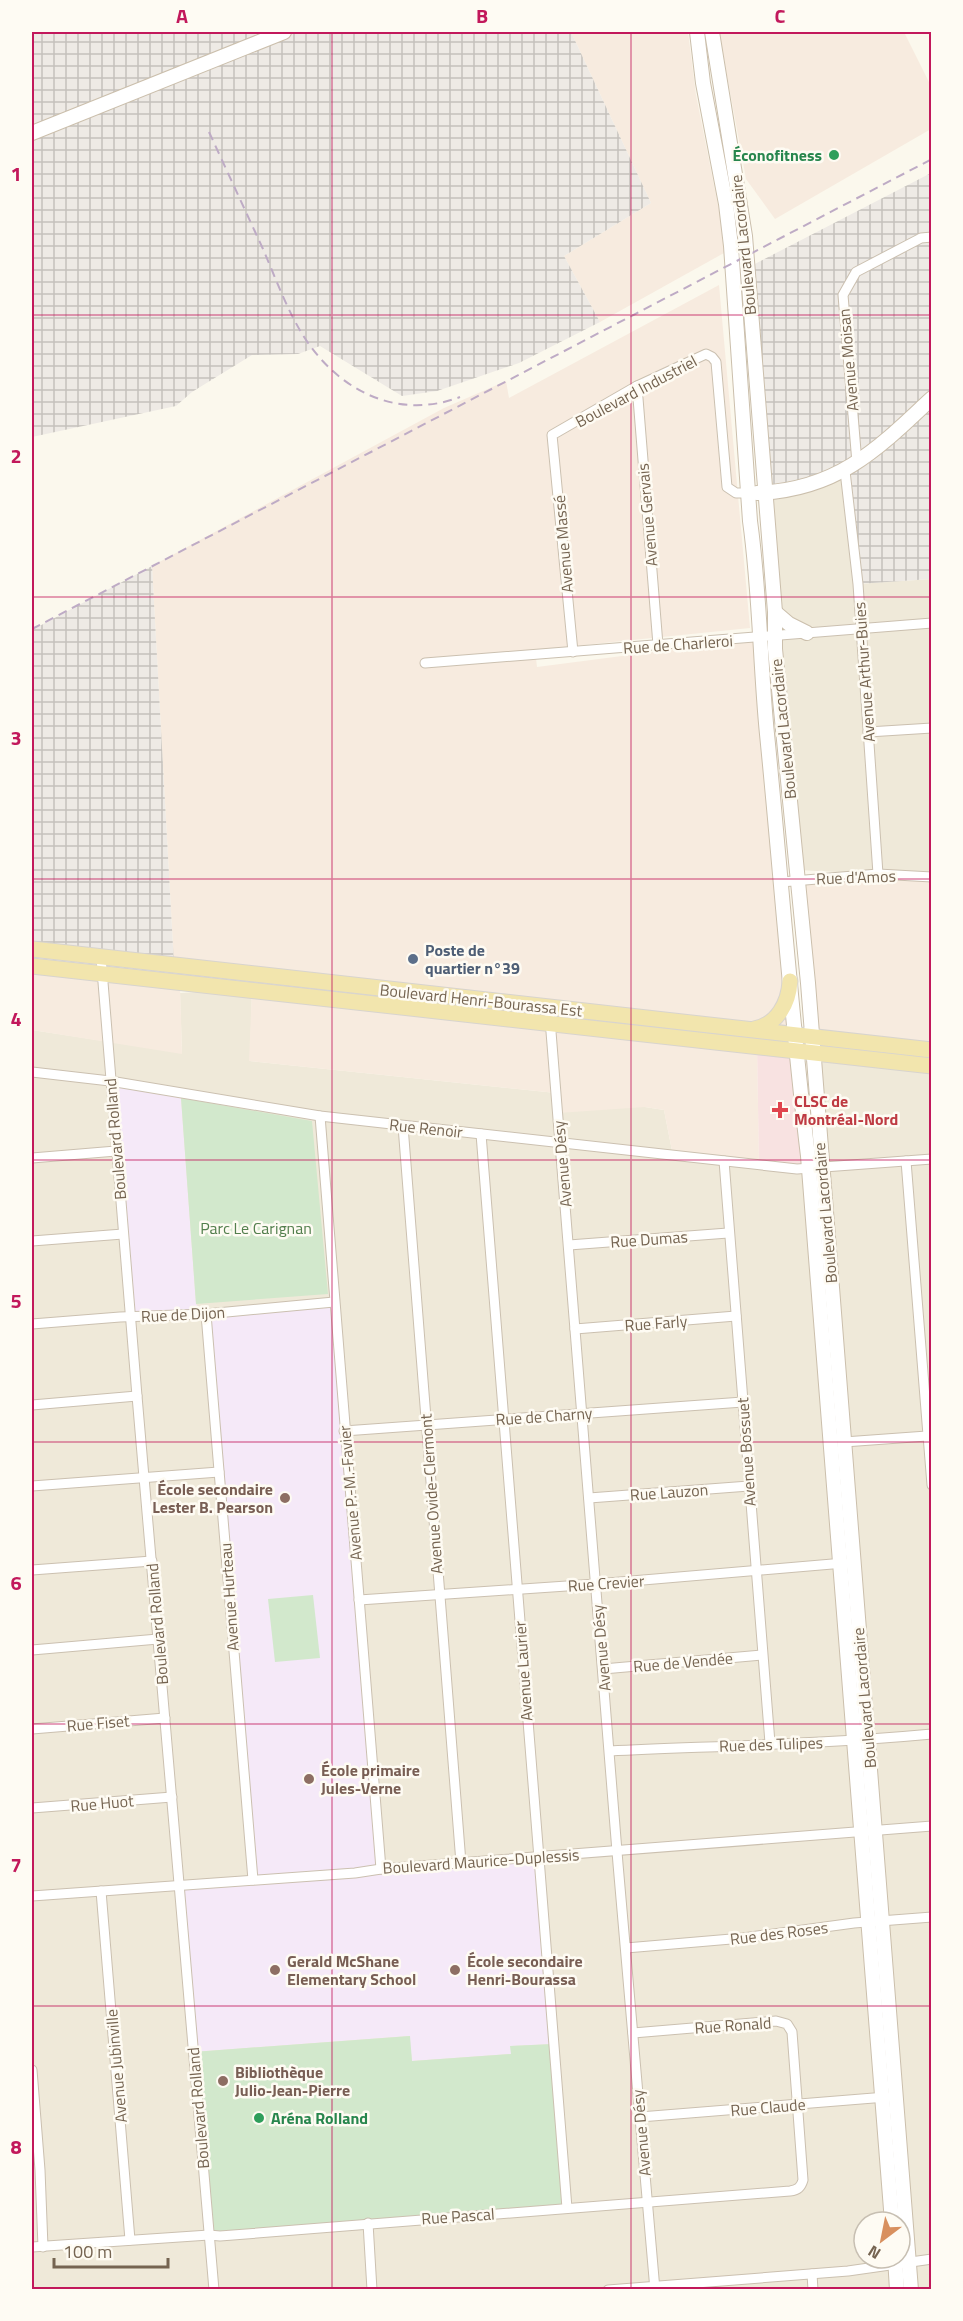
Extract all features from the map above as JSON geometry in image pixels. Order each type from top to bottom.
[{"type":"main road","points":[[32,133],[285,32]]},
{"type":"main road","name":"Boulevard Lacordaire","points":[[697,32],[707,112],[729,225],[749,493],[798,880],[812,1045],[815,1168],[889,2097],[896,2210]]},
{"type":"main road","name":"Boulevard Lacordaire","points":[[712,32],[741,202],[775,612],[768,637],[781,882],[795,1043],[815,1168],[844,1442],[846,1563]]},
{"type":"main road","name":"Boulevard Industriel","points":[[749,493],[765,493],[812,484],[851,467],[930,401]]},
{"type":"main road","points":[[775,612],[789,624],[807,633]]},
{"type":"main road","name":"Boulevard Henri-Bourassa Est","points":[[32,949],[742,1029],[795,1043]]},
{"type":"main road","name":"Boulevard Henri-Bourassa Est","points":[[32,966],[550,1024],[795,1043],[932,1066]]},
{"type":"main road","points":[[742,1029],[764,1028],[770,1023],[786,1004],[790,981]]},
{"type":"main road","name":"Boulevard Henri-Bourassa Est","points":[[812,1045],[932,1050]]},
{"type":"main road","name":"Boulevard Lacordaire","points":[[889,2097],[892,2210]]},
{"type":"main road","name":"Boulevard Lacordaire","points":[[897,2289],[898,2270]]},
{"type":"main road","name":"Boulevard Lacordaire","points":[[903,2270],[911,2289]]},
{"type":"street","name":"Avenue Moisan","points":[[851,467],[843,294],[856,272],[921,238],[932,237]]},
{"type":"street","name":"Boulevard Industriel","points":[[552,435],[636,386],[706,354],[716,362],[726,483],[732,492],[749,493]]},
{"type":"street","name":"Avenue Gervais","points":[[636,386],[658,645]]},
{"type":"street","name":"Avenue Massé","points":[[552,435],[573,652]]},
{"type":"street","name":"Avenue Arthur-Buies","points":[[851,467],[859,629],[878,874]]},
{"type":"street","name":"Rue de Charleroi","points":[[425,663],[932,623]]},
{"type":"street","points":[[868,732],[932,728]]},
{"type":"street","name":"Rue d'Amos","points":[[781,882],[878,874],[932,877]]},
{"type":"street","name":"Boulevard Rolland","points":[[101,958],[136,1396],[214,2289]]},
{"type":"street","name":"Avenue Désy","points":[[549,1007],[617,1851],[655,2288]]},
{"type":"street","name":"Rue Renoir","points":[[32,1072],[110,1081],[320,1116],[797,1169],[932,1159]]},
{"type":"street","name":"Avenue P.-M.-Favier","points":[[320,1116],[381,1869]]},
{"type":"street","name":"Avenue Ovide-Clermont","points":[[403,1126],[461,1863]]},
{"type":"street","name":"Avenue Laurier","points":[[481,1134],[537,1857],[567,2208]]},
{"type":"street","points":[[32,1158],[116,1151]]},
{"type":"street","name":"Avenue Bossuet","points":[[724,1161],[770,1743]]},
{"type":"street","points":[[906,1161],[928,1393],[927,1436],[932,1485]]},
{"type":"street","name":"Rue Dumas","points":[[569,1245],[728,1233]]},
{"type":"street","points":[[32,1241],[123,1234]]},
{"type":"street","name":"Rue de Dijon","points":[[32,1324],[206,1314],[334,1302]]},
{"type":"street","name":"Avenue Hurteau","points":[[206,1314],[253,1880]]},
{"type":"street","name":"Rue Farly","points":[[575,1329],[736,1316]]},
{"type":"street","points":[[32,1405],[136,1396]]},
{"type":"street","name":"Rue de Charny","points":[[344,1431],[743,1402]]},
{"type":"street","points":[[844,1442],[927,1436]]},
{"type":"street","points":[[32,1486],[219,1472]]},
{"type":"street","name":"Rue Lauzon","points":[[589,1498],[749,1486]]},
{"type":"street","points":[[32,1570],[152,1561]]},
{"type":"street","name":"Rue Crevier","points":[[359,1600],[596,1584],[846,1563]]},
{"type":"street","points":[[32,1650],[158,1639]]},
{"type":"street","name":"Rue de Vendée","points":[[603,1669],[762,1655]]},
{"type":"street","name":"Rue Fiset","points":[[32,1729],[165,1718]]},
{"type":"street","name":"Rue des Tulipes","points":[[610,1751],[860,1740],[932,1734]]},
{"type":"street","name":"Rue Huot","points":[[32,1808],[172,1797]]},
{"type":"street","name":"Boulevard Maurice-Duplessis","points":[[32,1896],[932,1826]]},
{"type":"street","name":"Avenue Jubinville","points":[[101,1891],[130,2240]]},
{"type":"street","name":"Rue des Roses","points":[[626,1948],[766,1936],[932,1917]]},
{"type":"street","name":"Rue Ronald","points":[[633,2032],[776,2021],[787,2024],[792,2032],[798,2104]]},
{"type":"street","points":[[32,2070],[42,2199],[43,2247]]},
{"type":"street","name":"Rue Claude","points":[[640,2117],[889,2097]]},
{"type":"street","name":"Rue Pascal","points":[[32,2247],[220,2236],[797,2190],[803,2180],[798,2104]]},
{"type":"street","points":[[368,2223],[372,2289]]},
{"type":"street","points":[[912,2261],[932,2259]]},
{"type":"street","points":[[608,2289],[655,2288],[852,2268]]},
{"type":"street","points":[[812,2274],[813,2289]]},
{"type":"shaded area","points":[[32,32],[571,32],[651,203],[564,256],[600,322],[519,363],[437,391],[402,396],[320,346],[298,354],[252,355],[192,392],[176,406],[32,437]]},
{"type":"shaded area","points":[[571,32],[688,32],[696,95],[721,220],[724,253],[600,322],[564,256],[651,203]]},
{"type":"shaded area","points":[[719,32],[904,32],[931,86],[931,129],[775,219],[746,179]]},
{"type":"shaded area","points":[[931,173],[931,579],[858,584],[845,471],[765,493],[747,268]]},
{"type":"shaded area","points":[[719,285],[750,628],[535,650],[537,667],[761,638],[795,1036],[174,965],[152,566],[444,408],[506,381],[509,398]]},
{"type":"shaded area","points":[[845,471],[858,584],[931,579],[931,877],[798,870],[765,493]]},
{"type":"shaded area","points":[[152,566],[174,965],[32,949],[32,630]]},
{"type":"shaded area","points":[[931,877],[931,1051],[811,1038],[798,880]]},
{"type":"shaded area","points":[[32,965],[180,983],[182,1054],[32,1030]]},
{"type":"shaded area","points":[[252,989],[250,1061],[556,1093],[664,1110],[673,1156],[809,1168],[891,2210],[852,2210],[852,2270],[896,2270],[898,2289],[32,2289],[32,1030],[182,1053],[180,993]]},
{"type":"shaded area","points":[[252,989],[757,1046],[759,1165],[673,1156],[664,1110],[645,1107],[558,1113],[556,1093],[249,1061]]},
{"type":"shaded area","name":"CLSC de Montréal-Nord","points":[[757,1046],[795,1051],[809,1168],[759,1165]]},
{"type":"shaded area","points":[[812,1053],[931,1066],[931,2289],[911,2289],[912,2210],[905,2210]]},
{"type":"shaded area","points":[[110,1081],[181,1098],[196,1304],[205,1314],[334,1302],[381,1869],[537,1857],[553,2044],[511,2046],[511,2054],[412,2061],[409,2036],[193,2052],[180,1885],[252,1880],[206,1314],[131,1317]]},
{"type":"green space","name":"Parc Le Carignan","points":[[181,1098],[312,1121],[328,1294],[196,1304]]},
{"type":"green space","points":[[313,1595],[320,1658],[275,1662],[268,1599]]},
{"type":"green space","points":[[410,2036],[412,2061],[511,2054],[510,2046],[553,2044],[567,2208],[209,2235],[193,2052]]},
{"type":"railway","points":[[209,132],[290,312],[303,336],[325,364],[359,390],[397,404],[438,403],[460,397]]},
{"type":"railway","points":[[32,629],[932,159]]},
{"type":"place","name":"Éconofitness","points":[[834,155]]},
{"type":"place","name":"Poste de quartier n°39","points":[[413,959]]},
{"type":"place","name":"CLSC de Montréal-Nord","points":[[780,1110]]},
{"type":"place","name":"École secondaire Lester B. Pearson","points":[[285,1498]]},
{"type":"place","name":"École primaire Jules-Verne","points":[[309,1779]]},
{"type":"place","name":"Gerald McShane Elementary School","points":[[275,1970]]},
{"type":"place","name":"École secondaire Henri-Bourassa","points":[[455,1970]]},
{"type":"place","name":"Bibliothèque Julio-Jean-Pierre","points":[[223,2081]]},
{"type":"place","name":"Aréna Rolland","points":[[259,2118]]}]
